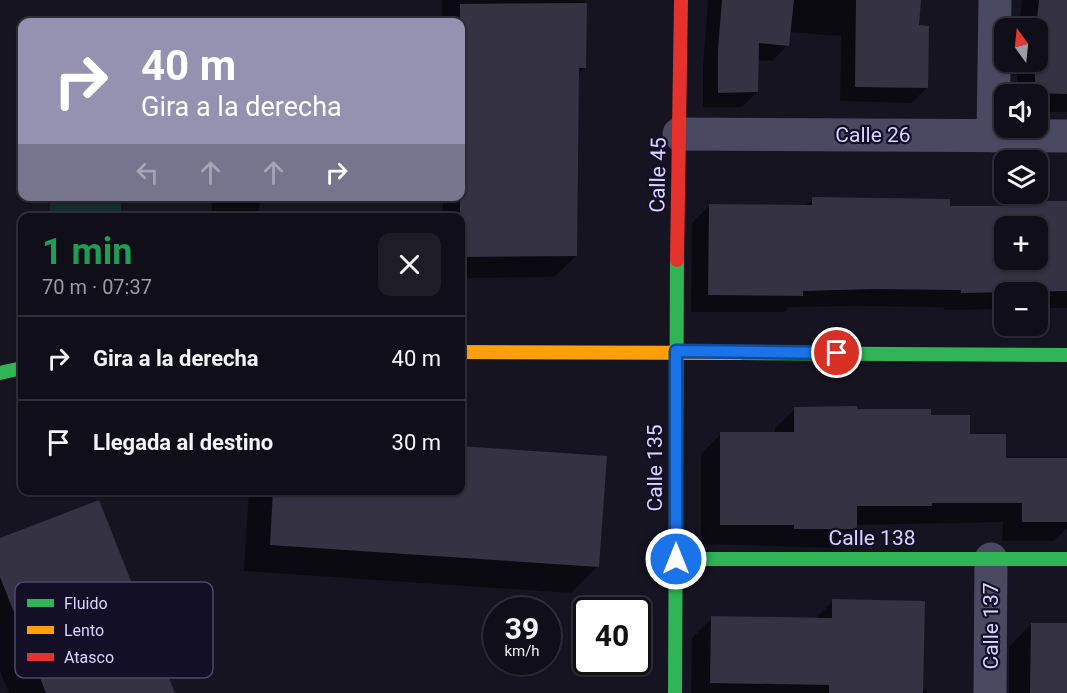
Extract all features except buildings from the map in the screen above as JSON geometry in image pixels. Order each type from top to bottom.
[{"type":"street","name":"Calle 45","points":[[676,351],[681,0]]},
{"type":"street","points":[[993,136],[995,0]]},
{"type":"street","name":"Calle 26","points":[[679,134],[1067,136]]},
{"type":"street","points":[[465,352],[676,351],[1067,355]]},
{"type":"street","name":"Calle 135","points":[[675,693],[676,351]]},
{"type":"street","points":[[0,373],[18,369]]},
{"type":"street","name":"Calle 138","points":[[676,559],[1067,559]]},
{"type":"street","name":"Calle 137","points":[[990,693],[991,559]]},
{"type":"green space","points":[[50,201],[121,201],[121,213],[50,213]]},
{"type":"traffic: fast","points":[[675,693],[677,260]]},
{"type":"traffic: fast","points":[[739,353],[1067,355]]},
{"type":"traffic: fast","points":[[0,373],[18,369]]},
{"type":"traffic: fast","points":[[676,559],[1067,559]]},
{"type":"traffic: slow","points":[[465,352],[739,353]]},
{"type":"traffic: jam","points":[[677,260],[681,0]]},
{"type":"route","points":[[676,559],[676,351],[837,353]]}]
